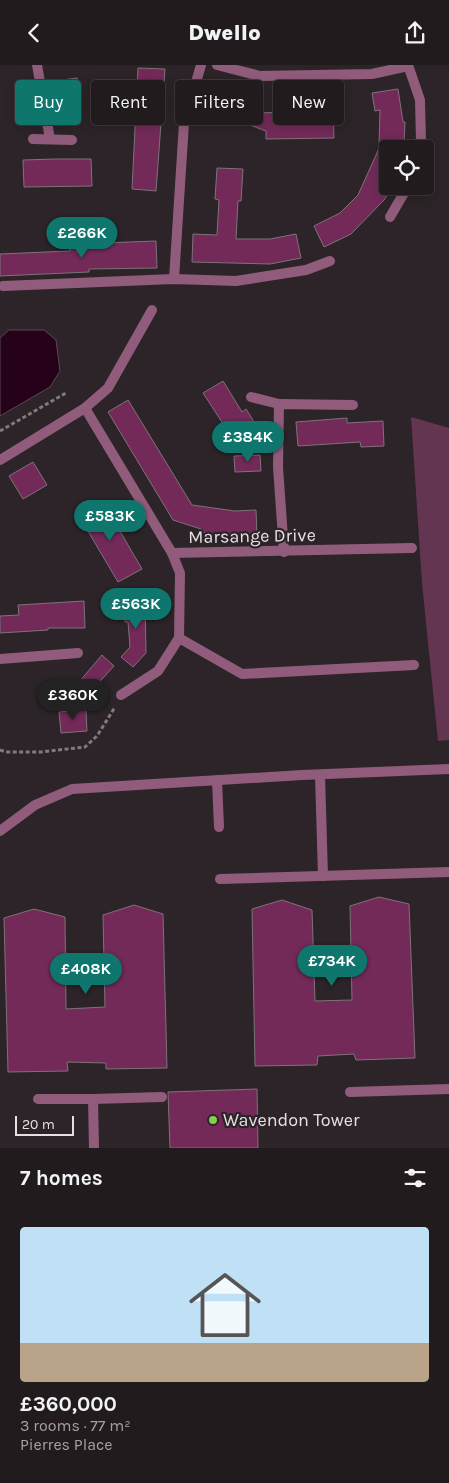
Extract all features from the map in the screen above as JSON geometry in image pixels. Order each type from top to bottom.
[{"type":"street","points":[[37,65],[50,139]]},
{"type":"street","points":[[174,279],[184,123],[201,65]]},
{"type":"street","points":[[217,65],[260,76],[372,73],[408,65],[420,99],[421,140]]},
{"type":"street","points":[[34,139],[72,140]]},
{"type":"street","points":[[390,217],[403,195]]},
{"type":"street","points":[[3,286],[174,279],[236,281],[306,270],[330,261]]},
{"type":"street","points":[[0,460],[85,408],[108,388],[152,310]]},
{"type":"street","points":[[251,397],[279,404],[353,405]]},
{"type":"street","points":[[279,404],[278,467],[284,552]]},
{"type":"street","name":"Marsange Drive","points":[[85,408],[172,553],[412,548]]},
{"type":"street","points":[[121,695],[158,671],[179,638],[180,573],[172,553]]},
{"type":"street","points":[[179,638],[242,674],[414,665]]},
{"type":"street","points":[[0,659],[78,653]]},
{"type":"street","points":[[0,831],[35,805],[72,789],[449,769]]},
{"type":"street","points":[[320,775],[323,875]]},
{"type":"street","points":[[217,780],[218,827]]},
{"type":"street","points":[[220,879],[449,872]]},
{"type":"street","points":[[350,1092],[449,1089]]},
{"type":"street","points":[[38,1099],[162,1097]]},
{"type":"street","points":[[93,1099],[94,1148]]},
{"type":"path","points":[[0,431],[66,393]]},
{"type":"path","points":[[0,750],[6,752],[41,752],[86,747],[97,736],[121,695]]},
{"type":"shaded area","points":[[9,330],[44,330],[56,340],[60,371],[50,387],[0,416],[0,338]]},
{"type":"shaded area","points":[[411,417],[449,428],[449,740],[438,741],[422,583]]},
{"type":"building","points":[[138,68],[165,69],[164,80],[137,80]]},
{"type":"building","points":[[398,89],[403,122],[405,122],[404,140],[379,140],[380,110],[375,111],[372,93]]},
{"type":"building","points":[[263,113],[273,113],[273,125],[334,125],[334,138],[266,139],[266,131],[250,125],[263,125]]},
{"type":"building","points":[[135,125],[161,125],[156,191],[132,189]]},
{"type":"building","points":[[379,148],[379,195],[387,195],[351,234],[324,247],[314,226],[340,213],[358,195]]},
{"type":"building","points":[[91,159],[92,186],[24,187],[23,160]]},
{"type":"building","points":[[217,168],[243,169],[241,201],[238,201],[236,239],[270,239],[296,234],[301,258],[270,264],[192,262],[193,234],[217,235],[219,200],[215,199]]},
{"type":"building","points":[[156,241],[157,268],[89,269],[89,272],[0,276],[0,254],[70,251],[70,248],[103,247],[103,243]]},
{"type":"building","points":[[223,381],[242,412],[246,409],[256,425],[233,439],[203,393]]},
{"type":"building","points":[[128,400],[192,505],[235,511],[256,510],[257,536],[234,537],[200,532],[201,529],[173,520],[108,412]]},
{"type":"building","points":[[347,418],[347,423],[383,421],[384,446],[361,447],[360,442],[298,446],[296,422]]},
{"type":"building","points":[[260,455],[261,471],[235,472],[234,456]]},
{"type":"building","points":[[33,462],[47,485],[23,499],[9,476]]},
{"type":"building","points":[[103,502],[142,569],[118,582],[79,516]]},
{"type":"building","points":[[145,598],[146,653],[133,667],[121,657],[130,647],[128,622],[125,622],[124,599]]},
{"type":"building","points":[[84,601],[85,628],[48,628],[48,630],[0,633],[0,616],[19,615],[18,605]]},
{"type":"building","points":[[102,655],[114,666],[91,691],[79,682]]},
{"type":"building","points":[[86,710],[87,731],[61,733],[59,712]]},
{"type":"building","points":[[379,897],[409,904],[415,1058],[356,1060],[354,1054],[318,1056],[317,1065],[255,1066],[252,909],[282,900],[312,910],[315,1001],[352,1000],[350,906]]},
{"type":"building","points":[[134,905],[163,914],[167,1068],[106,1069],[106,1063],[67,1062],[68,1071],[8,1072],[4,918],[34,909],[65,917],[66,1009],[105,1007],[103,915]]},
{"type":"building","name":"Wavendon Tower","points":[[257,1089],[258,1148],[170,1148],[168,1092]]},
{"type":"place","name":"Wavendon Tower","points":[[213,1120]]}]
